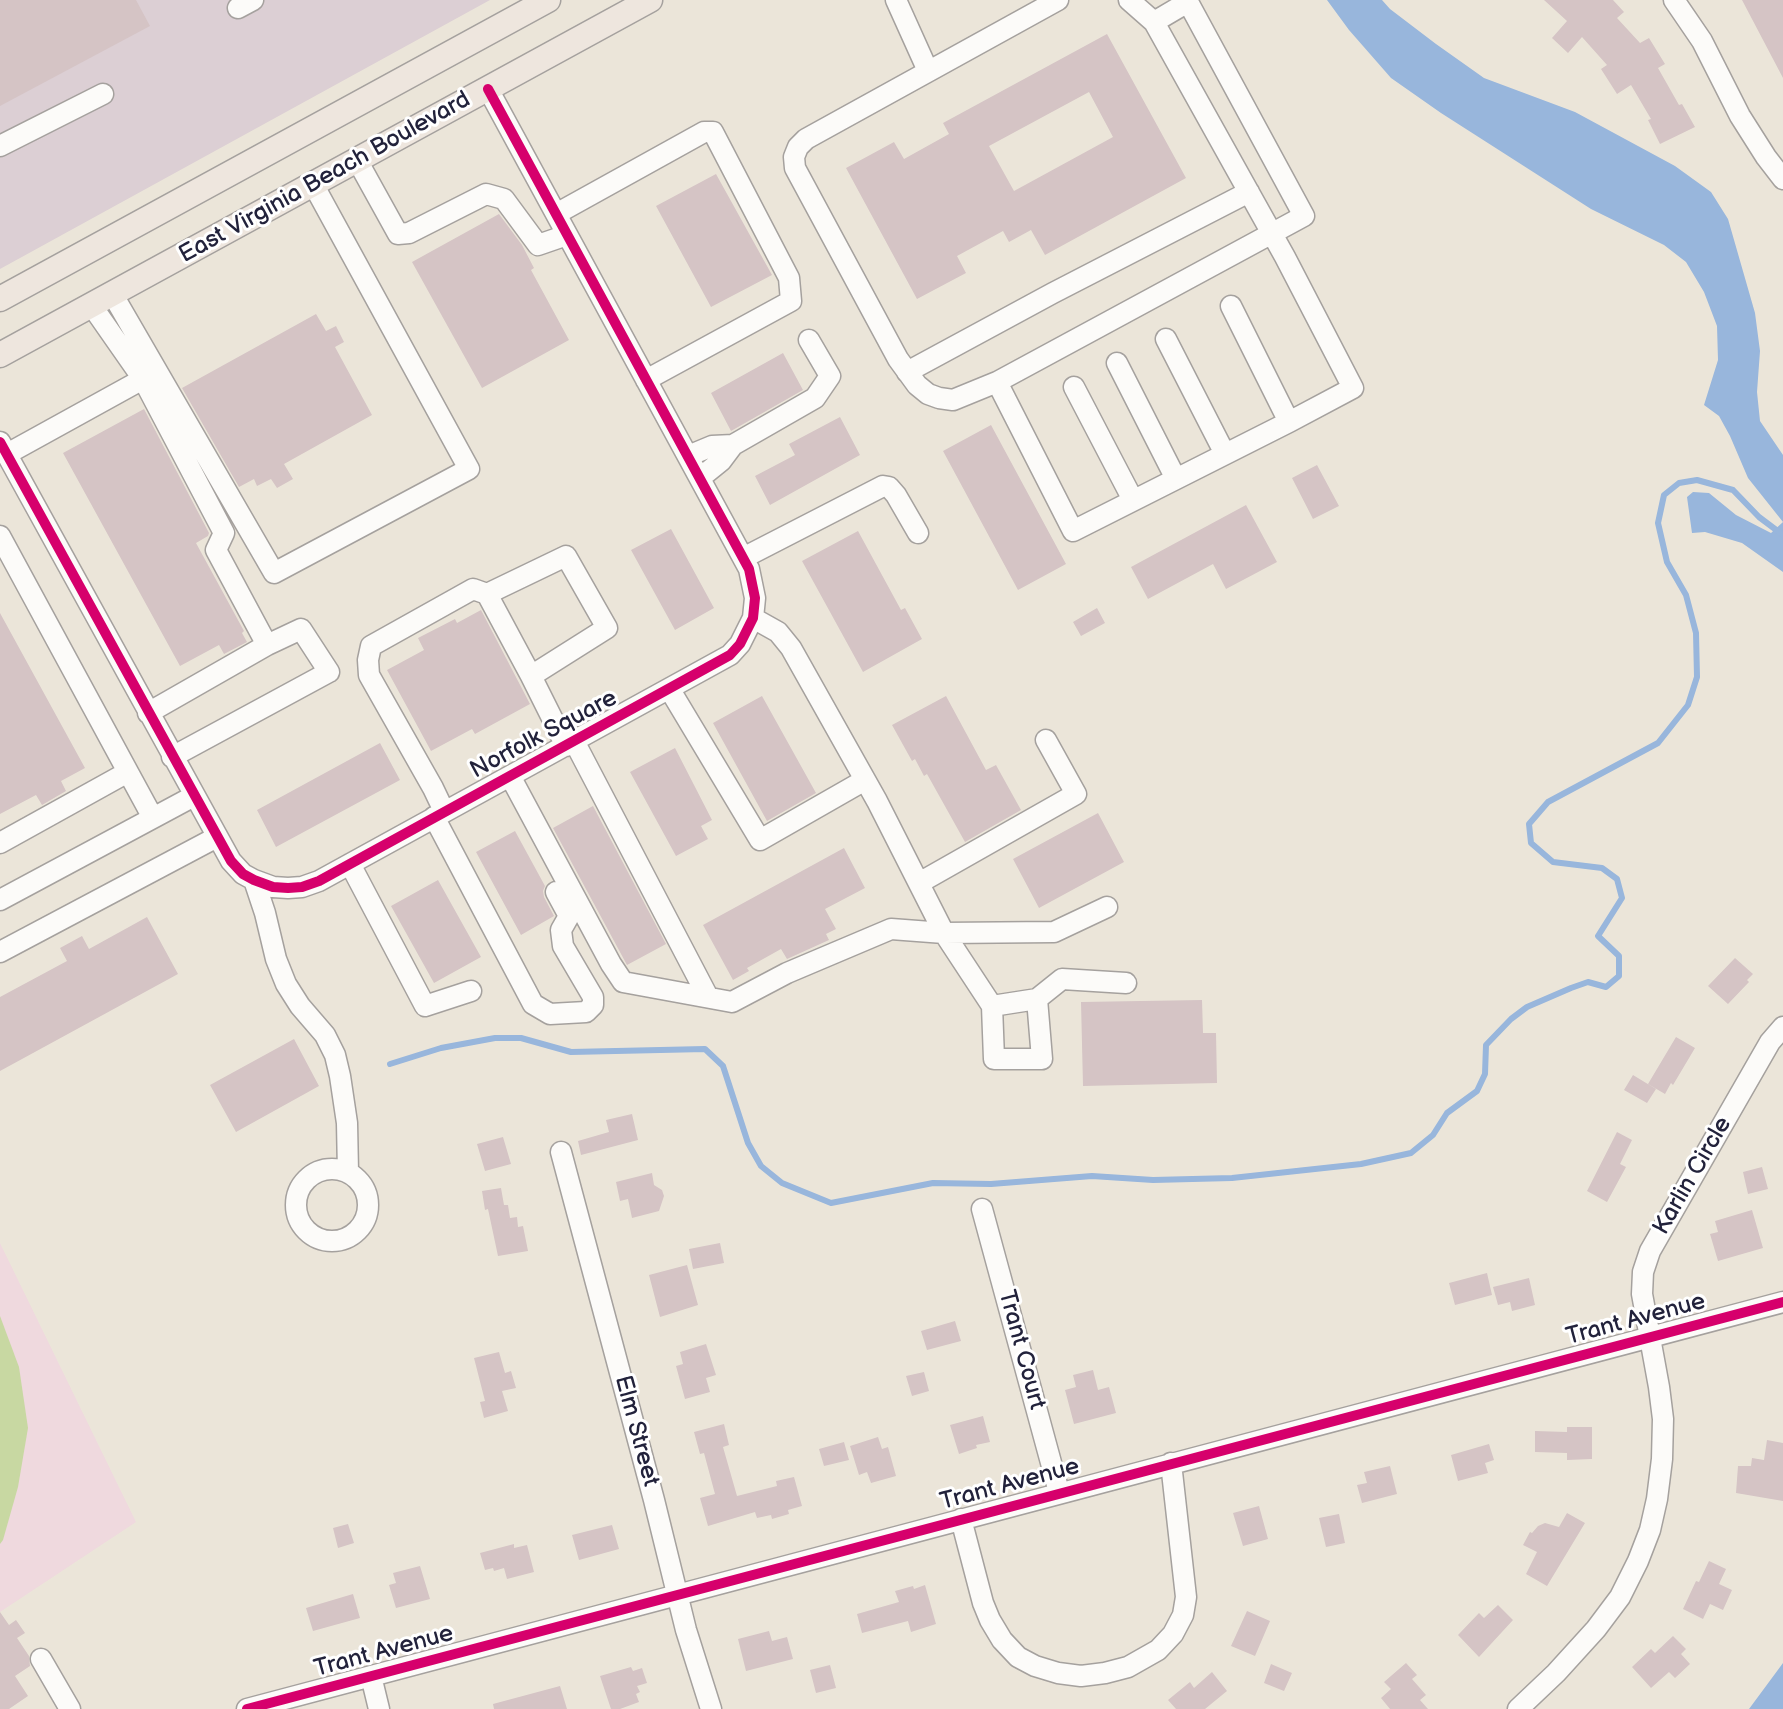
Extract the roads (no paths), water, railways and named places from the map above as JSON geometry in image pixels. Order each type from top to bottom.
[{"type":"main road","name":"East Virginia Beach Boulevard","points":[[0,299],[548,0]]},
{"type":"main road","name":"East Virginia Beach Boulevard","points":[[0,355],[650,0]]},
{"type":"street","points":[[896,0],[928,71]]},
{"type":"street","points":[[1058,0],[806,139],[794,157],[795,168],[898,359],[917,385],[939,398],[953,400],[997,382],[1304,216],[1188,2],[1154,22]]},
{"type":"street","points":[[997,382],[1073,531],[1353,388],[1154,22],[1129,0]]},
{"type":"street","points":[[1674,0],[1702,41],[1740,116],[1783,179]]},
{"type":"street","points":[[488,89],[743,558],[753,580],[753,618],[778,632],[791,648],[865,780],[944,933],[992,1006],[994,1059],[1042,1059],[1037,999]]},
{"type":"street","points":[[0,146],[103,94]]},
{"type":"street","points":[[556,214],[704,132],[713,132],[789,278],[791,301],[646,380]]},
{"type":"street","points":[[357,160],[398,234],[409,233],[486,194],[504,199],[538,245],[567,235]]},
{"type":"street","points":[[103,300],[274,573],[469,469],[313,184]]},
{"type":"street","points":[[907,372],[1249,192]]},
{"type":"street","points":[[103,300],[224,533],[216,550],[267,645]]},
{"type":"street","points":[[1231,306],[1289,422]]},
{"type":"street","points":[[1166,339],[1225,454]]},
{"type":"street","points":[[700,478],[721,461],[733,445],[815,398],[830,376],[809,340]]},
{"type":"street","points":[[1117,363],[1176,479]]},
{"type":"street","points":[[143,379],[3,448],[217,837],[231,861],[254,880],[286,984],[325,1035],[335,1055],[347,1123],[348,1172]]},
{"type":"street","points":[[1074,387],[1133,500]]},
{"type":"street","points":[[688,456],[712,446],[733,445]]},
{"type":"street","points":[[743,558],[883,486],[889,487],[896,495],[918,533]]},
{"type":"street","points":[[0,536],[153,818]]},
{"type":"street","points":[[487,594],[566,556],[607,628],[531,676]]},
{"type":"street","points":[[504,779],[569,916],[561,930],[563,946],[593,997],[593,1005],[586,1012],[550,1014],[533,1004],[439,814],[433,788],[369,675],[371,646],[473,589],[487,594],[708,997]]},
{"type":"street","name":"Norfolk Square","points":[[254,880],[273,887],[288,888],[319,881],[730,655],[740,644],[753,618]]},
{"type":"street","points":[[148,713],[301,629],[329,672],[172,757]]},
{"type":"street","points":[[670,690],[760,840],[865,780]]},
{"type":"street","points":[[919,883],[1076,794],[1046,740]]},
{"type":"street","points":[[0,843],[128,772]]},
{"type":"street","points":[[504,779],[623,982],[732,1002],[787,973],[891,929],[944,933],[1054,932],[1107,907]]},
{"type":"street","points":[[0,900],[194,796]]},
{"type":"street","points":[[0,952],[217,837]]},
{"type":"street","points":[[350,864],[425,1006],[471,991]]},
{"type":"street","points":[[992,1006],[1037,999],[1062,979],[1126,983]]},
{"type":"street","name":"Karlin Circle","points":[[1518,1709],[1586,1640],[1620,1597],[1638,1561],[1657,1499],[1663,1419],[1642,1294],[1643,1272],[1650,1251],[1770,1042],[1783,1027]]},
{"type":"street","name":"Elm Street","points":[[561,1152],[686,1630],[711,1709]]},
{"type":"street","name":"Trant Court","points":[[982,1209],[1059,1492]]},
{"type":"street","name":"Trant Avenue","points":[[247,1709],[1783,1302]]},
{"type":"street","points":[[961,1519],[990,1620],[1002,1640],[1018,1657],[1058,1673],[1081,1676],[1128,1667],[1158,1650],[1173,1634],[1183,1615],[1186,1597],[1171,1463]]},
{"type":"street","points":[[41,1659],[70,1709]]},
{"type":"street","points":[[371,1676],[379,1709]]},
{"type":"water","points":[[1327,0],[1382,0],[1484,78],[1575,112],[1675,166],[1711,192],[1728,219],[1755,313],[1760,351],[1757,392],[1760,421],[1783,455],[1783,522],[1748,478],[1719,416],[1704,405],[1718,360],[1717,326],[1704,292],[1686,262],[1664,245],[1591,209],[1391,78]]},
{"type":"water","points":[[1693,492],[1709,493],[1736,515],[1771,533],[1783,522],[1783,572],[1742,543],[1705,532],[1692,533],[1687,497]]},
{"type":"water","points":[[1783,1663],[1783,1709],[1749,1709]]},
{"type":"waterway","points":[[390,1064],[441,1048],[495,1038],[521,1038],[571,1052],[705,1049],[723,1066],[748,1143],[761,1166],[782,1183],[831,1203],[933,1183],[991,1184],[1092,1176],[1153,1180],[1232,1178],[1361,1164],[1411,1153],[1433,1135],[1447,1113],[1477,1091],[1485,1074],[1486,1045],[1511,1019],[1527,1007],[1571,988],[1588,982],[1606,987],[1619,976],[1619,956],[1598,936],[1622,898],[1617,879],[1602,868],[1553,862],[1531,843],[1529,824],[1548,802],[1658,743],[1688,705],[1697,677],[1696,633],[1686,595],[1667,562],[1658,523],[1664,495],[1679,483],[1697,480],[1733,490],[1759,517],[1783,535]]}]
